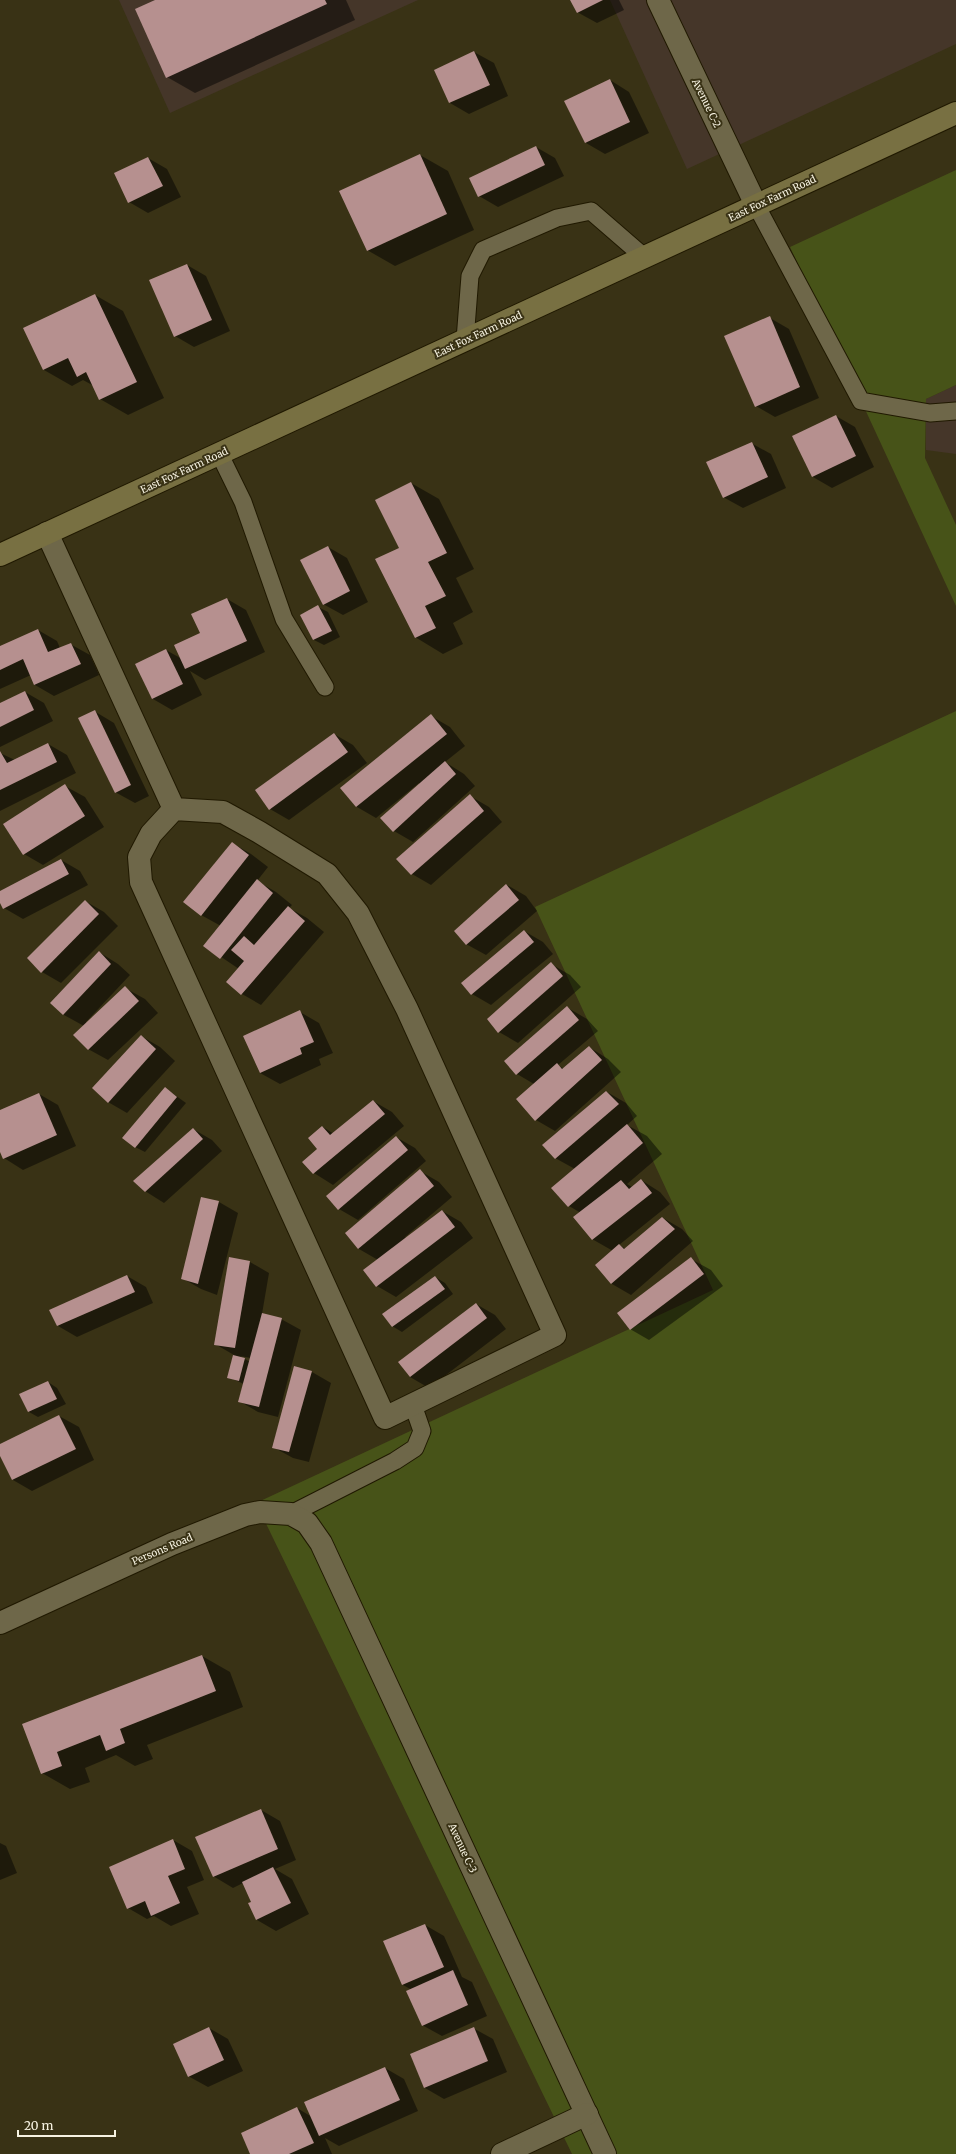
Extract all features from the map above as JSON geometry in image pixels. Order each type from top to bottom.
[{"type":"main road","name":"East Fox Farm Road","points":[[0,555],[956,113]]},
{"type":"street","name":"Avenue C-2","points":[[658,0],[756,205]]},
{"type":"street","points":[[47,533],[174,809]]},
{"type":"street","points":[[174,809],[223,812],[259,832],[327,874],[358,913],[407,1008],[555,1335],[385,1418],[141,882],[139,857],[151,834],[174,809]]},
{"type":"street","name":"Persons Road","points":[[0,1623],[172,1544],[245,1515],[260,1512],[291,1514],[307,1523],[321,1543]]},
{"type":"street","name":"Avenue C-3","points":[[321,1543],[605,2154]]},
{"type":"street","points":[[502,2154],[587,2114]]},
{"type":"lane","points":[[756,205],[862,401],[930,413],[956,411]]},
{"type":"lane","points":[[465,340],[470,276],[483,250],[557,218],[591,211],[644,257]]},
{"type":"lane","points":[[219,453],[243,502],[284,620],[325,687]]},
{"type":"lane","points":[[291,1514],[395,1461],[415,1448],[422,1431],[413,1405]]},
{"type":"shaded area","points":[[119,0],[418,0],[170,113]]},
{"type":"shaded area","points":[[610,0],[956,0],[956,44],[687,169]]},
{"type":"shaded area","points":[[956,385],[956,454],[926,450],[926,399]]},
{"type":"green space","points":[[956,170],[956,385],[926,399],[925,458],[956,525],[956,606],[790,247]]},
{"type":"green space","points":[[956,711],[956,2154],[572,2154],[256,1503],[713,1290],[535,907]]},
{"type":"building","points":[[155,0],[325,0],[327,4],[166,78],[135,9]]},
{"type":"building","points":[[570,0],[603,0],[577,13]]},
{"type":"building","points":[[474,51],[490,85],[449,103],[434,70]]},
{"type":"building","points":[[610,79],[630,122],[585,143],[564,101]]},
{"type":"building","points":[[536,146],[545,165],[478,197],[469,178]]},
{"type":"building","points":[[420,154],[447,214],[367,251],[339,191]]},
{"type":"building","points":[[148,157],[163,186],[128,203],[114,173]]},
{"type":"building","points":[[187,264],[212,320],[174,337],[149,280]]},
{"type":"building","points":[[95,294],[137,382],[99,400],[86,372],[77,377],[68,358],[43,370],[23,328]]},
{"type":"building","points":[[770,316],[800,387],[755,407],[724,336]]},
{"type":"building","points":[[836,415],[856,456],[812,477],[792,436]]},
{"type":"building","points":[[752,442],[768,477],[723,498],[706,462]]},
{"type":"building","points":[[411,482],[447,553],[428,562],[446,596],[425,606],[436,628],[415,638],[375,559],[399,548],[375,500]]},
{"type":"building","points":[[328,546],[350,591],[323,605],[300,560]]},
{"type":"building","points":[[227,598],[247,641],[185,669],[174,645],[200,633],[191,614]]},
{"type":"building","points":[[318,605],[332,631],[313,640],[300,615]]},
{"type":"building","points":[[38,629],[48,652],[71,643],[81,664],[34,685],[23,659],[0,670],[0,646]]},
{"type":"building","points":[[166,649],[183,684],[152,699],[135,664]]},
{"type":"building","points":[[25,691],[34,710],[0,727],[0,703]]},
{"type":"building","points":[[95,710],[131,785],[115,793],[78,718]]},
{"type":"building","points":[[431,714],[447,734],[356,807],[340,788]]},
{"type":"building","points":[[334,733],[348,752],[269,810],[255,790]]},
{"type":"building","points":[[48,743],[57,762],[0,790],[0,751],[7,763]]},
{"type":"building","points":[[445,761],[456,774],[393,832],[380,818]]},
{"type":"building","points":[[65,784],[85,816],[23,855],[3,824]]},
{"type":"building","points":[[470,794],[484,811],[411,875],[396,859]]},
{"type":"building","points":[[232,842],[249,855],[201,916],[183,902]]},
{"type":"building","points":[[61,859],[69,874],[3,909],[0,903],[0,891]]},
{"type":"building","points":[[257,879],[273,893],[220,959],[203,946]]},
{"type":"building","points":[[506,884],[519,900],[466,945],[454,931]]},
{"type":"building","points":[[85,900],[99,914],[41,973],[27,958]]},
{"type":"building","points":[[288,906],[305,921],[241,995],[226,982],[244,961],[231,950],[244,936],[254,945]]},
{"type":"building","points":[[524,930],[534,942],[471,995],[461,983]]},
{"type":"building","points":[[99,951],[111,964],[63,1015],[50,1003]]},
{"type":"building","points":[[551,962],[563,976],[498,1033],[487,1019]]},
{"type":"building","points":[[125,986],[139,1001],[88,1050],[73,1035]]},
{"type":"building","points":[[567,1006],[579,1020],[516,1075],[504,1061]]},
{"type":"building","points":[[300,1010],[314,1042],[300,1048],[302,1054],[260,1073],[243,1036]]},
{"type":"building","points":[[141,1035],[156,1049],[108,1103],[92,1088]]},
{"type":"building","points":[[589,1046],[602,1060],[535,1121],[516,1099],[557,1063],[562,1069]]},
{"type":"building","points":[[165,1087],[177,1097],[135,1148],[122,1138]]},
{"type":"building","points":[[606,1091],[619,1104],[555,1159],[542,1145]]},
{"type":"building","points":[[39,1093],[57,1135],[3,1159],[0,1152],[0,1110]]},
{"type":"building","points":[[373,1100],[385,1114],[313,1174],[302,1162],[317,1149],[308,1138],[322,1126],[330,1135]]},
{"type":"building","points":[[627,1124],[643,1143],[568,1207],[551,1188]]},
{"type":"building","points":[[193,1128],[203,1139],[145,1192],[133,1181]]},
{"type":"building","points":[[396,1136],[408,1150],[338,1210],[326,1196]]},
{"type":"building","points":[[420,1169],[434,1186],[358,1249],[345,1233]]},
{"type":"building","points":[[641,1179],[652,1193],[592,1240],[573,1217],[621,1180],[629,1189]]},
{"type":"building","points":[[201,1197],[219,1201],[198,1284],[181,1279]]},
{"type":"building","points":[[442,1210],[455,1227],[376,1287],[363,1270]]},
{"type":"building","points":[[662,1217],[675,1229],[611,1284],[595,1265],[619,1244],[624,1249]]},
{"type":"building","points":[[229,1257],[250,1261],[235,1348],[214,1345]]},
{"type":"building","points":[[691,1257],[704,1274],[630,1330],[617,1313]]},
{"type":"building","points":[[127,1275],[135,1292],[57,1326],[49,1310]]},
{"type":"building","points":[[435,1276],[445,1289],[392,1327],[382,1314]]},
{"type":"building","points":[[476,1303],[487,1318],[410,1377],[398,1362]]},
{"type":"building","points":[[262,1313],[282,1318],[259,1407],[238,1402]]},
{"type":"building","points":[[233,1355],[245,1358],[239,1381],[227,1378]]},
{"type":"building","points":[[294,1366],[312,1371],[289,1452],[272,1448]]},
{"type":"building","points":[[48,1381],[57,1399],[28,1412],[19,1394]]},
{"type":"building","points":[[59,1415],[76,1449],[12,1480],[0,1456],[0,1444]]},
{"type":"building","points":[[202,1655],[216,1691],[120,1729],[125,1743],[106,1751],[100,1735],[57,1752],[62,1766],[41,1774],[22,1724]]},
{"type":"building","points":[[261,1809],[278,1849],[213,1877],[195,1837]]},
{"type":"building","points":[[173,1839],[185,1869],[168,1876],[180,1903],[151,1916],[145,1901],[127,1909],[109,1867]]},
{"type":"building","points":[[273,1867],[291,1903],[256,1920],[248,1903],[251,1902],[242,1882]]},
{"type":"building","points":[[425,1924],[444,1967],[402,1985],[383,1941]]},
{"type":"building","points":[[453,1970],[468,2005],[422,2026],[406,1991]]},
{"type":"building","points":[[209,2027],[224,2060],[188,2077],[173,2044]]},
{"type":"building","points":[[474,2027],[488,2061],[424,2088],[410,2054]]},
{"type":"building","points":[[385,2067],[400,2100],[319,2136],[304,2102]]},
{"type":"building","points":[[297,2107],[314,2143],[289,2154],[250,2154],[241,2133]]}]
